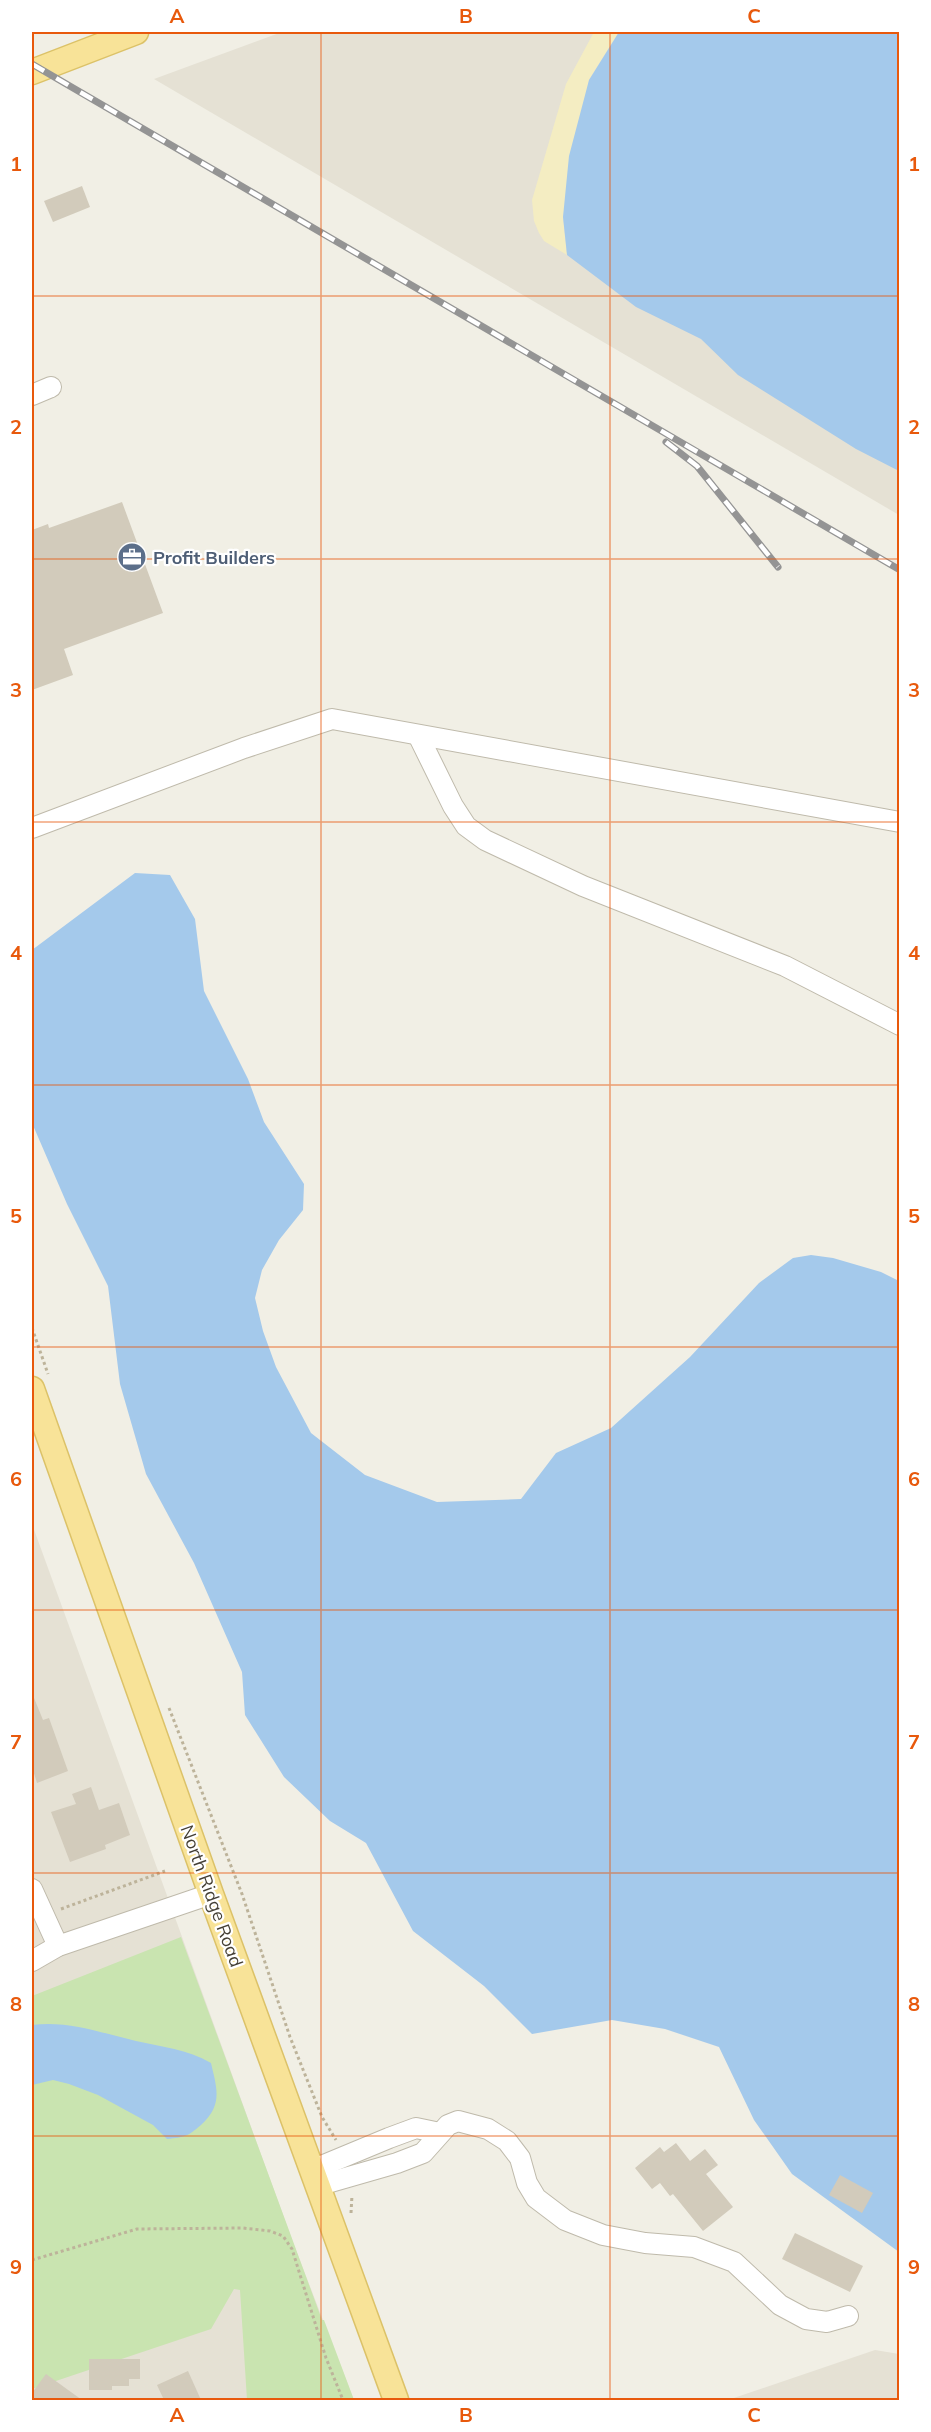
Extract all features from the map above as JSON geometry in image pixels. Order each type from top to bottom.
[{"type":"main road","points":[[32,72],[136,32]]},
{"type":"main road","name":"North Ridge Road","points":[[40,1382],[211,1894],[396,2400]]},
{"type":"street","points":[[32,395],[51,387]]},
{"type":"street","points":[[32,828],[244,748],[332,719],[900,822]]},
{"type":"street","points":[[418,735],[453,806],[466,826],[485,840],[583,885],[786,966],[900,1024]]},
{"type":"street","points":[[32,1889],[58,1946]]},
{"type":"street","points":[[32,1961],[58,1946],[211,1894]]},
{"type":"street","points":[[315,2178],[345,2168],[423,2153],[448,2125],[458,2121],[488,2129],[500,2135],[520,2158],[527,2183],[536,2198],[564,2220],[603,2235],[645,2243],[694,2247],[734,2262],[780,2305],[806,2319],[827,2322],[848,2316]]},
{"type":"street","points":[[345,2168],[388,2138],[416,2128],[440,2133]]},
{"type":"path","points":[[32,1328],[40,1382]]},
{"type":"path","points":[[169,1708],[242,1894],[290,2037],[322,2117],[334,2135],[353,2190],[351,2214]]},
{"type":"path","points":[[44,1916],[165,1871]]},
{"type":"path","points":[[32,2260],[137,2229],[243,2228],[270,2231],[283,2236],[292,2249],[326,2358],[343,2400]]},
{"type":"shaded area","points":[[282,32],[899,32],[899,515],[154,79]]},
{"type":"shaded area","points":[[32,1524],[294,2245],[354,2400],[32,2400]]},
{"type":"shaded area","points":[[875,2350],[899,2354],[899,2400],[728,2400]]},
{"type":"green space","points":[[181,1937],[322,2320],[324,2320],[354,2400],[247,2400],[240,2290],[234,2289],[211,2329],[32,2389],[32,1996]]},
{"type":"sand","points":[[594,32],[619,32],[589,80],[563,217],[567,255],[544,241],[534,221],[532,200],[566,84]]},
{"type":"water","points":[[619,32],[899,32],[899,471],[856,449],[738,375],[701,339],[636,307],[567,255],[563,217],[569,156],[589,80]]},
{"type":"water","points":[[135,873],[170,875],[195,919],[204,991],[248,1079],[264,1122],[304,1184],[303,1210],[279,1240],[262,1270],[255,1298],[263,1331],[276,1367],[311,1433],[365,1475],[437,1502],[521,1499],[556,1453],[611,1428],[690,1357],[759,1283],[793,1258],[811,1255],[833,1258],[881,1272],[899,1281],[899,2252],[792,2174],[754,2120],[719,2047],[665,2029],[612,2020],[532,2034],[484,1986],[413,1931],[366,1843],[330,1821],[284,1777],[245,1715],[242,1672],[194,1563],[146,1474],[120,1384],[108,1286],[67,1204],[32,1123],[32,950]]},
{"type":"water","points":[[58,2024],[84,2028],[174,2049],[202,2058],[211,2063],[215,2081],[216,2096],[213,2111],[201,2125],[189,2134],[167,2139],[153,2125],[98,2095],[53,2080],[32,2085],[32,2025]]},
{"type":"building","points":[[82,186],[90,207],[53,222],[44,201]]},
{"type":"building","points":[[122,502],[163,613],[64,649],[73,675],[32,690],[32,530],[48,524],[49,528]]},
{"type":"building","points":[[32,1693],[43,1720],[49,1718],[68,1771],[37,1783],[32,1767]]},
{"type":"building","points":[[91,1787],[99,1810],[119,1803],[130,1835],[105,1845],[106,1849],[70,1862],[51,1812],[76,1804],[72,1794]]},
{"type":"building","points":[[676,2143],[690,2161],[705,2149],[718,2165],[706,2174],[733,2207],[703,2231],[673,2194],[670,2196],[660,2183],[652,2189],[635,2168],[660,2147],[664,2152]]},
{"type":"building","points":[[840,2175],[873,2193],[862,2213],[829,2195]]},
{"type":"building","points":[[795,2233],[863,2266],[850,2292],[782,2259]]},
{"type":"building","points":[[89,2359],[140,2359],[140,2379],[129,2379],[129,2386],[112,2386],[112,2390],[89,2390]]},
{"type":"building","points":[[188,2371],[201,2400],[164,2400],[157,2385]]},
{"type":"building","points":[[46,2374],[82,2400],[32,2400],[32,2393]]},
{"type":"railway","points":[[32,64],[900,570]]},
{"type":"railway","points":[[666,442],[697,466],[778,567]]},
{"type":"place","name":"Profit Builders","points":[[132,557]]}]
